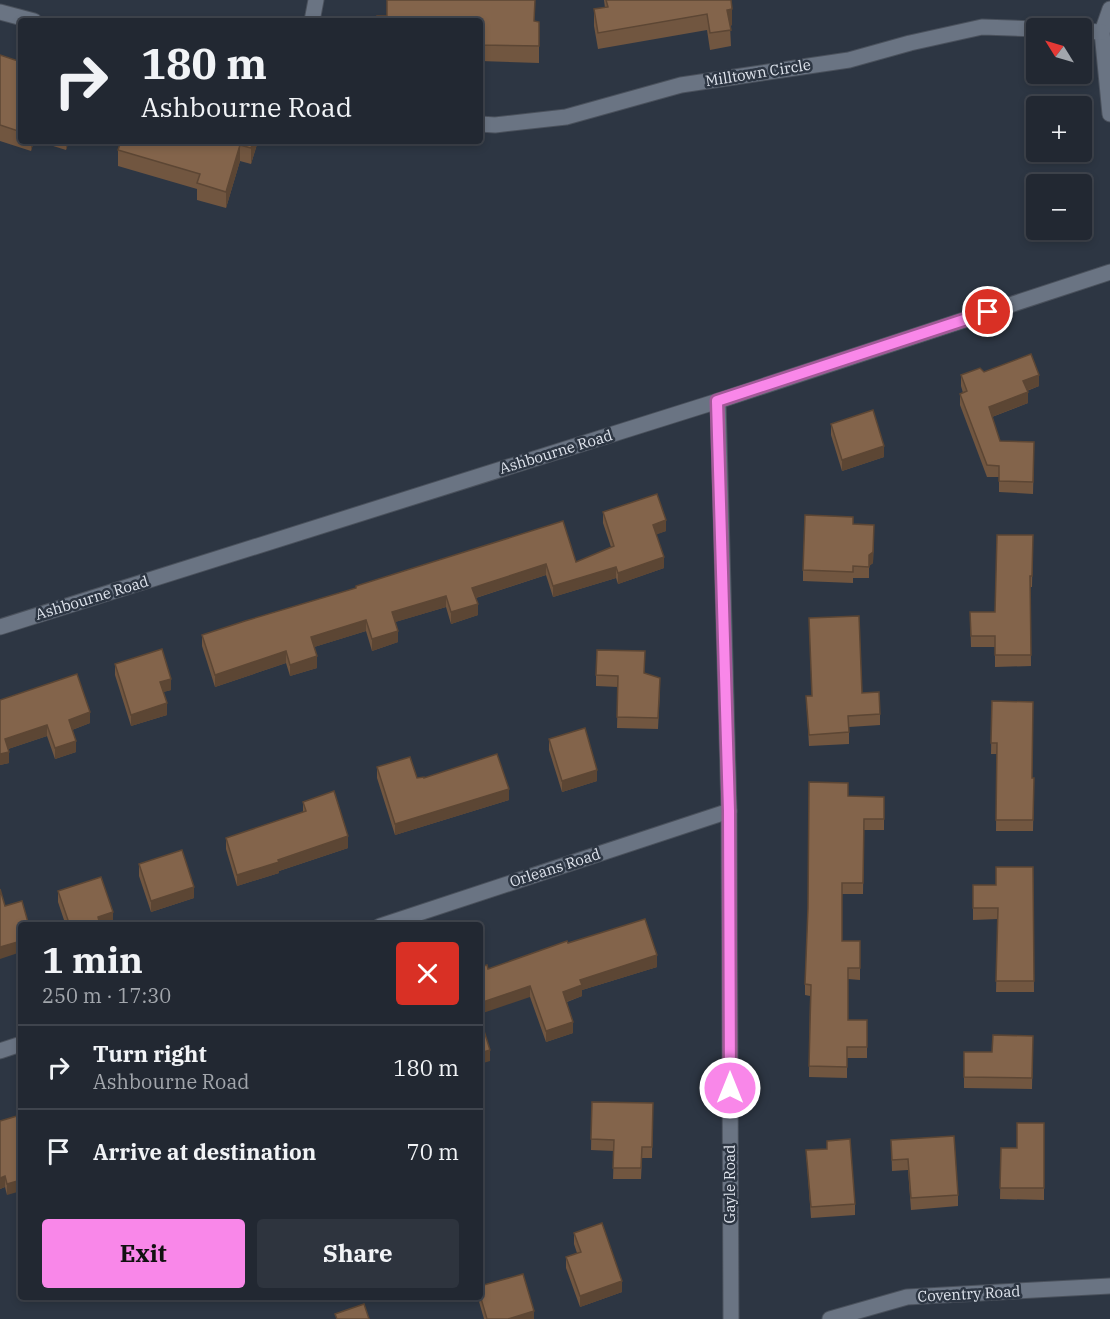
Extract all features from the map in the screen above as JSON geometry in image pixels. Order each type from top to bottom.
[{"type":"street","points":[[313,18],[316,0]]},
{"type":"street","points":[[1110,9],[1102,32],[1110,114]]},
{"type":"street","points":[[0,12],[23,18]]},
{"type":"street","name":"Milltown Circle","points":[[483,124],[495,125],[566,117],[681,85],[849,60],[910,43],[982,27],[1026,29]]},
{"type":"street","points":[[1092,32],[1102,32]]},
{"type":"street","name":"Ashbourne Road","points":[[0,627],[717,401],[1110,272]]},
{"type":"street","name":"Gayle Road","points":[[717,401],[729,811],[730,1319]]},
{"type":"street","name":"Orleans Road","points":[[392,922],[729,811]]},
{"type":"street","points":[[0,1051],[18,1045]]},
{"type":"street","name":"Coventry Road","points":[[830,1319],[907,1298],[1110,1286]]},
{"type":"building","points":[[387,0],[535,0],[534,21],[539,22],[539,46],[483,45],[483,18],[377,18],[377,16],[387,16]]},
{"type":"building","points":[[606,0],[731,0],[732,9],[727,10],[731,30],[710,33],[707,14],[598,33],[594,9],[608,7]]},
{"type":"building","points":[[0,55],[18,61],[18,131],[0,125]]},
{"type":"building","points":[[120,144],[252,144],[251,148],[240,145],[226,192],[197,183],[200,174],[118,150]]},
{"type":"building","points":[[1031,354],[1039,375],[1023,381],[1028,392],[989,407],[1000,441],[1034,442],[1033,482],[999,481],[999,466],[987,465],[960,394],[967,391],[961,375],[980,368],[984,372]]},
{"type":"building","points":[[873,410],[884,446],[842,460],[831,424]]},
{"type":"building","points":[[657,494],[666,520],[653,525],[664,557],[618,573],[616,567],[553,586],[546,564],[472,588],[478,604],[451,612],[446,596],[392,612],[398,631],[372,639],[366,620],[311,637],[317,656],[290,665],[286,651],[215,675],[202,635],[563,521],[576,562],[614,546],[603,512]]},
{"type":"building","points":[[805,515],[853,517],[853,524],[874,525],[873,552],[869,555],[869,567],[853,566],[853,572],[803,570]]},
{"type":"building","points":[[997,535],[1033,535],[1032,576],[1030,576],[1031,655],[995,655],[995,636],[971,636],[970,612],[995,612]]},
{"type":"building","points":[[859,616],[862,693],[879,692],[880,714],[848,716],[849,732],[809,735],[806,696],[812,696],[809,618]]},
{"type":"building","points":[[162,649],[171,679],[160,682],[167,703],[131,715],[115,664]]},
{"type":"building","points":[[597,650],[645,651],[644,673],[660,678],[658,718],[617,717],[618,676],[596,675]]},
{"type":"building","points":[[77,674],[90,712],[69,720],[76,741],[55,748],[47,725],[5,739],[9,752],[0,754],[0,700]]},
{"type":"building","points":[[992,701],[1033,702],[1033,820],[996,820],[997,743],[991,743]]},
{"type":"building","points":[[585,728],[597,770],[562,781],[549,739]]},
{"type":"building","points":[[497,754],[509,789],[395,824],[377,767],[410,757],[417,778],[424,778]]},
{"type":"building","points":[[809,782],[848,783],[848,796],[884,797],[884,819],[864,819],[863,883],[842,883],[842,941],[860,941],[860,968],[848,968],[848,1020],[867,1020],[867,1047],[847,1047],[847,1067],[809,1066],[811,985],[805,984]]},
{"type":"building","points":[[334,791],[348,836],[237,875],[226,838],[306,811],[303,802]]},
{"type":"building","points":[[182,850],[194,887],[151,901],[139,864]]},
{"type":"building","points":[[996,867],[1033,867],[1034,981],[996,981],[998,908],[973,908],[973,885],[996,885]]},
{"type":"building","points":[[101,877],[113,912],[98,917],[99,922],[69,922],[58,891]]},
{"type":"building","points":[[0,889],[5,906],[22,901],[28,922],[18,922],[18,942],[0,947]]},
{"type":"building","points":[[645,919],[657,955],[580,980],[582,985],[563,992],[573,1022],[546,1031],[530,986],[483,1002],[483,966],[487,965],[488,969],[567,941],[568,943]]},
{"type":"building","points":[[483,1028],[490,1050],[483,1052]]},
{"type":"building","points":[[993,1035],[1033,1036],[1032,1078],[964,1077],[964,1052],[992,1052]]},
{"type":"building","points":[[592,1102],[653,1103],[652,1147],[642,1147],[641,1168],[613,1168],[614,1140],[591,1139]]},
{"type":"building","points":[[17,1116],[18,1120],[18,1181],[7,1184],[5,1176],[0,1178],[0,1121]]},
{"type":"building","points":[[1017,1123],[1044,1123],[1044,1188],[1000,1188],[1001,1148],[1017,1148]]},
{"type":"building","points":[[954,1136],[958,1195],[911,1198],[908,1159],[892,1160],[891,1140]]},
{"type":"building","points":[[850,1139],[855,1204],[811,1207],[806,1150],[827,1149],[827,1141]]},
{"type":"building","points":[[602,1223],[622,1281],[580,1296],[566,1257],[581,1252],[574,1233]]},
{"type":"building","points":[[523,1274],[534,1311],[508,1319],[487,1319],[481,1300],[483,1285]]},
{"type":"building","points":[[364,1304],[369,1319],[337,1319],[335,1314]]},
{"type":"route","points":[[730,1088],[729,811],[717,401],[988,312]]}]
